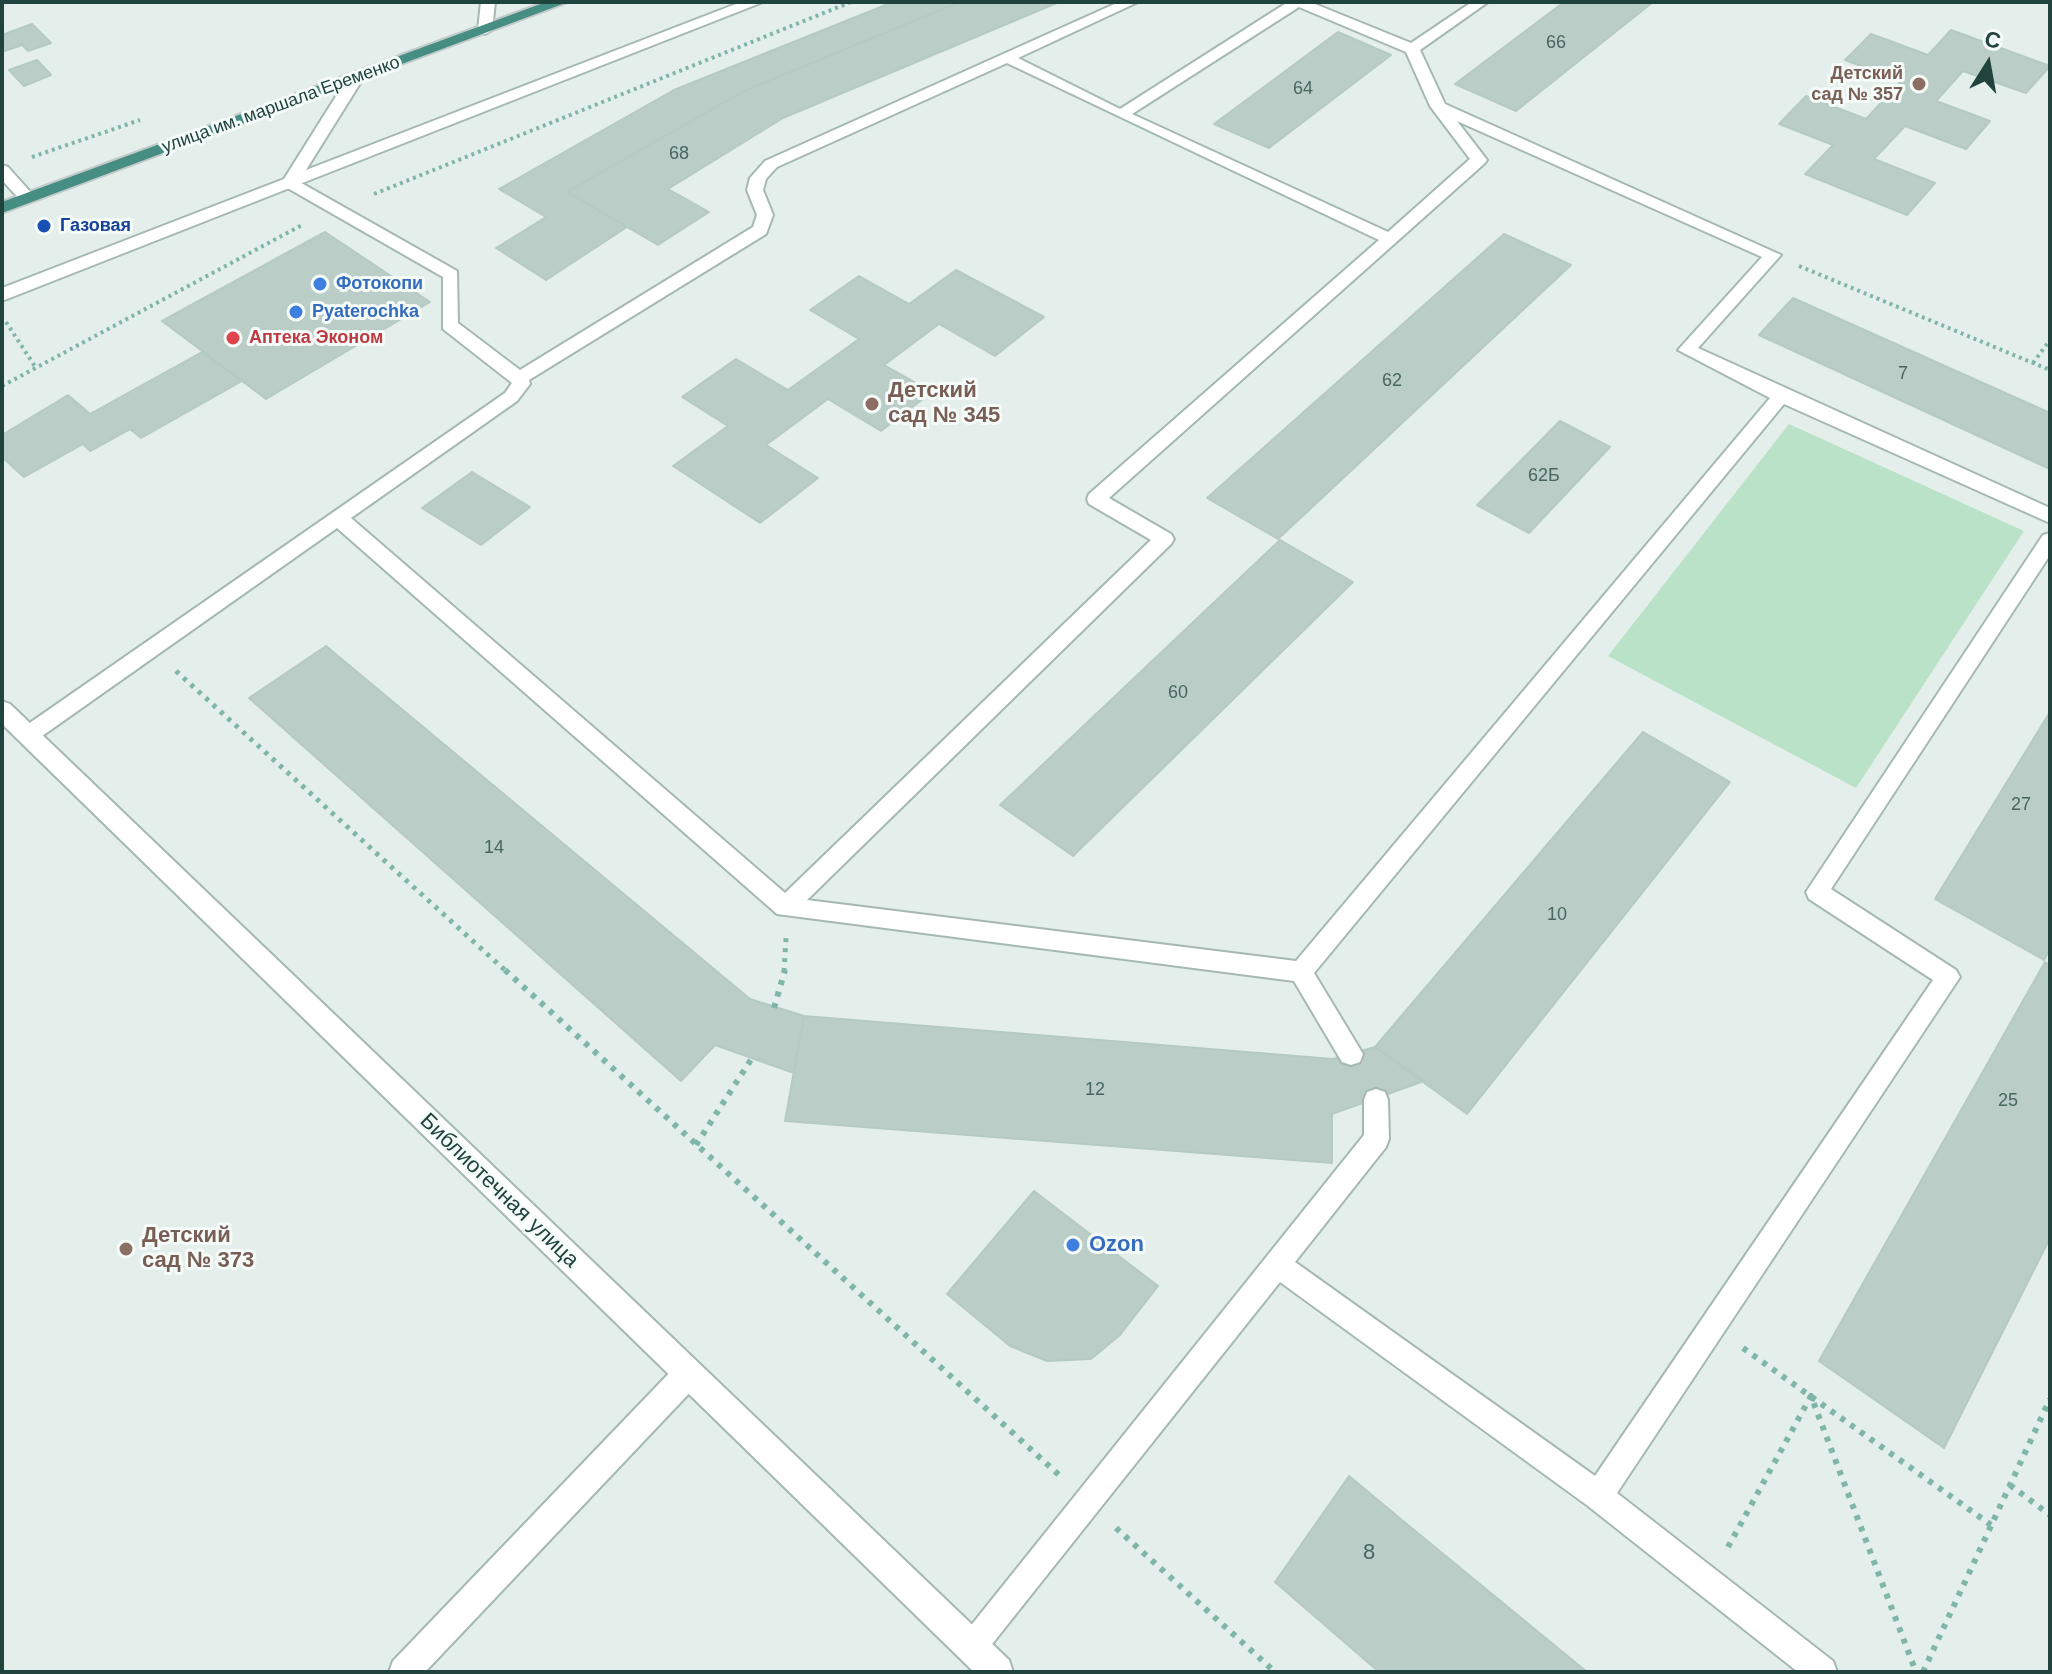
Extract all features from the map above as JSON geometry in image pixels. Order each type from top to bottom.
[{"type":"highway","name":"улица им. маршала Еременко","points":[[2,208],[560,2]]},
{"type":"street","points":[[2,295],[755,2]]},
{"type":"street","points":[[290,183],[356,77]]},
{"type":"street","name":"Библиотечная улица","points":[[2,710],[997,1672]]},
{"type":"lane","points":[[485,30],[488,2]]},
{"type":"lane","points":[[519,378],[760,230],[765,215],[755,190],[758,178],[771,164],[1131,2]]},
{"type":"lane","points":[[785,907],[1164,539],[1096,499],[1479,160],[1438,106],[1412,49],[1298,2],[1121,115]]},
{"type":"lane","points":[[1412,49],[1481,2]]},
{"type":"lane","points":[[1007,58],[1121,115],[1390,239]]},
{"type":"lane","points":[[1438,106],[1773,255],[1687,350],[1781,396],[2050,516]]},
{"type":"lane","points":[[2,170],[27,198]]},
{"type":"lane","points":[[290,183],[451,275],[449,325],[519,378]]},
{"type":"lane","points":[[28,735],[511,397],[519,390],[519,378]]},
{"type":"lane","points":[[1301,972],[1781,396]]},
{"type":"lane","points":[[338,518],[785,907],[1301,972]]},
{"type":"lane","points":[[1598,1496],[1948,977],[1817,892],[2050,540]]},
{"type":"lane","points":[[1301,972],[1351,1054]]},
{"type":"lane","points":[[971,1648],[1377,1139],[1376,1100]]},
{"type":"lane","points":[[1277,1264],[1598,1496],[1822,1672]]},
{"type":"lane","points":[[404,1672],[688,1374]]},
{"type":"path","points":[[2,386],[336,209],[851,2]]},
{"type":"path","points":[[1773,255],[2050,370]]},
{"type":"path","points":[[2,316],[36,368]]},
{"type":"path","points":[[2033,363],[2050,340]]},
{"type":"path","points":[[151,649],[1275,1672]]},
{"type":"path","points":[[774,1008],[786,966],[785,907]]},
{"type":"path","points":[[696,1145],[752,1058]]},
{"type":"path","points":[[1713,1327],[1991,1525]]},
{"type":"path","points":[[1708,1582],[1811,1396]]},
{"type":"path","points":[[1811,1396],[1916,1672]]},
{"type":"path","points":[[1923,1672],[2050,1399]]},
{"type":"path","points":[[2010,1485],[2050,1515]]},
{"type":"green space","points":[[1789,424],[2024,531],[1856,788],[1608,656]]},
{"type":"building","points":[[893,2],[960,2],[744,91],[567,192],[627,227],[546,280],[496,248],[546,217],[499,189],[674,90]]},
{"type":"building","points":[[960,2],[1059,2],[783,118],[668,189],[709,212],[658,245],[567,192],[744,91]]},
{"type":"building","points":[[1564,2],[1653,2],[1516,111],[1455,84]]},
{"type":"building","points":[[32,24],[51,43],[28,51],[22,45],[2,52],[2,35]]},
{"type":"building","name":"Детский сад № 357","points":[[1951,30],[2050,66],[2026,93],[1963,71],[1936,101],[1990,121],[1966,149],[1905,126],[1874,159],[1935,183],[1907,215],[1805,174],[1833,145],[1779,124],[1806,96],[1866,119],[1901,81],[1845,60],[1871,34],[1928,55]]},
{"type":"building","points":[[1338,32],[1391,55],[1269,148],[1214,124]]},
{"type":"building","points":[[37,60],[51,75],[24,86],[9,70]]},
{"type":"building","name":"Pyaterochka","points":[[325,232],[430,302],[266,399],[162,321]]},
{"type":"building","points":[[1504,234],[1571,265],[1278,539],[1207,498]]},
{"type":"building","points":[[956,270],[1044,317],[995,356],[939,324],[884,365],[932,392],[881,431],[828,399],[766,445],[818,478],[760,523],[673,466],[728,426],[682,397],[736,359],[788,390],[859,339],[810,310],[859,276],[909,304]]},
{"type":"building","points":[[1793,298],[2050,413],[2050,469],[1759,335]]},
{"type":"building","points":[[202,352],[242,381],[141,438],[130,429],[90,451],[83,444],[24,477],[2,457],[2,435],[68,395],[90,414]]},
{"type":"building","points":[[1560,421],[1610,447],[1529,533],[1477,505]]},
{"type":"building","points":[[472,472],[530,507],[481,545],[422,508]]},
{"type":"building","points":[[1280,540],[1353,582],[1073,856],[1000,805]]},
{"type":"building","points":[[326,646],[750,999],[804,1016],[794,1073],[715,1045],[681,1081],[249,698]]},
{"type":"building","points":[[2050,712],[2050,949],[2044,960],[1935,899]]},
{"type":"building","points":[[1643,732],[1730,782],[1467,1114],[1375,1047]]},
{"type":"building","points":[[2045,962],[2050,965],[2050,1238],[1944,1448],[1819,1361]]},
{"type":"building","points":[[804,1016],[1333,1059],[1375,1047],[1424,1081],[1332,1114],[1332,1163],[785,1121]]},
{"type":"building","points":[[1034,1191],[1158,1286],[1120,1335],[1091,1359],[1047,1361],[1010,1346],[947,1294]]},
{"type":"building","points":[[1349,1476],[1587,1672],[1379,1672],[1275,1582]]},
{"type":"place","name":"Детский сад № 357","points":[[1919,84]]},
{"type":"place","name":"Газовая","points":[[44,226]]},
{"type":"place","name":"Фотокопи","points":[[320,284]]},
{"type":"place","name":"Pyaterochka","points":[[296,312]]},
{"type":"place","name":"Аптека Эконом","points":[[233,338]]},
{"type":"place","name":"Детский сад № 345","points":[[872,404]]},
{"type":"place","name":"Ozon","points":[[1073,1245]]},
{"type":"place","name":"Детский сад № 373","points":[[126,1249]]}]
